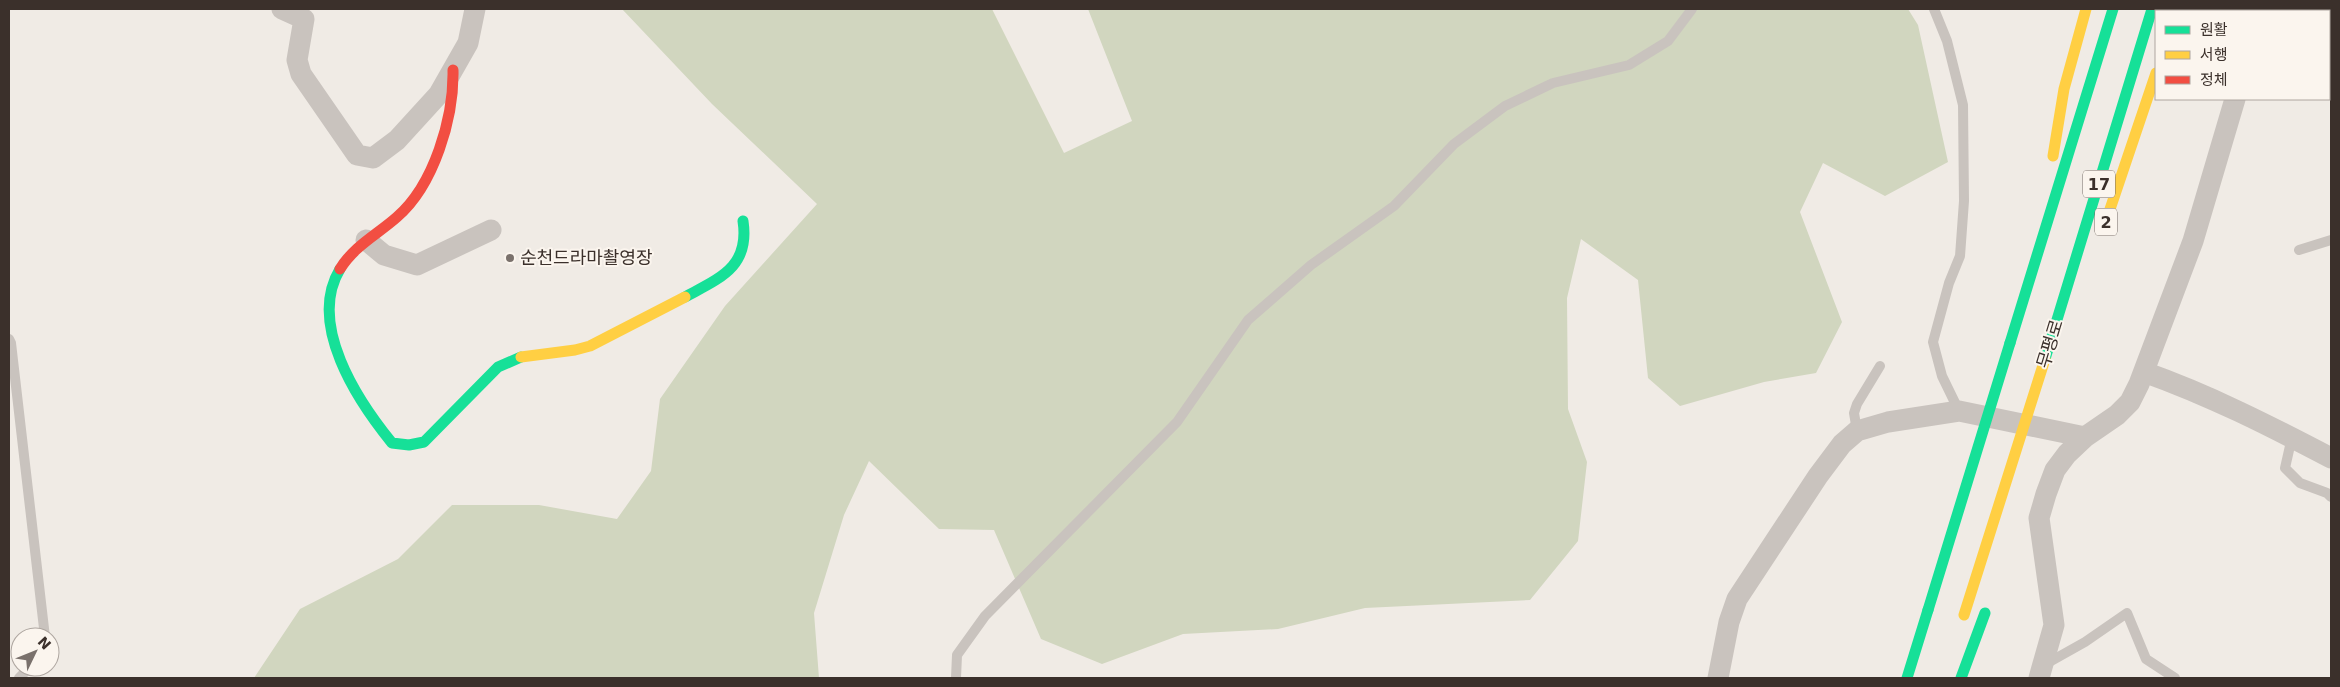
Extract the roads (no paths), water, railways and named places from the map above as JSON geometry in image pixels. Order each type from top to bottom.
[{"type":"main road","points":[[1907,678],[2038,252],[2064,89],[2086,9]]},
{"type":"main road","name":"17","points":[[2038,252],[2113,9]]},
{"type":"main road","name":"무평로","points":[[1963,620],[2152,9]]},
{"type":"main road","points":[[453,70],[453,96],[439,145],[420,190],[413,201],[389,224],[366,240],[344,261],[329,298],[332,338],[353,386],[384,434],[392,443],[409,445],[424,442],[507,360],[531,355],[557,354],[587,347],[636,324],[720,278],[730,270],[745,247],[743,221]]},
{"type":"main road","name":"2","points":[[2102,233],[2155,76]]},
{"type":"main road","points":[[2038,435],[2043,417]]},
{"type":"main road","points":[[1961,678],[1986,609]]},
{"type":"street","points":[[282,9],[311,14],[297,60],[301,74],[326,107],[357,155],[372,158],[397,140],[439,94],[468,44],[475,9]]},
{"type":"street","points":[[2041,672],[2054,624],[2039,518],[2055,470],[2067,454],[2085,437],[2118,415],[2130,402],[2144,372],[2193,240],[2235,100]]},
{"type":"street","points":[[366,240],[384,255],[417,265],[491,230]]},
{"type":"street","points":[[2144,372],[2181,385],[2292,437],[2331,458]]},
{"type":"street","points":[[1718,678],[1737,599],[1818,476],[1842,444],[1857,431],[1888,422],[1959,411],[2085,437]]},
{"type":"lane","points":[[956,678],[957,655],[985,616],[1177,422],[1248,320],[1311,265],[1394,206],[1454,144],[1505,106],[1553,83],[1629,65],[1668,41],[1692,9]]},
{"type":"lane","points":[[1934,9],[1948,41],[1962,104],[1964,201],[1960,256],[1949,283],[1933,342],[1942,376],[1959,411]]},
{"type":"lane","points":[[2299,250],[2331,240]]},
{"type":"lane","points":[[9,339],[11,343],[44,627]]},
{"type":"lane","points":[[1857,431],[1854,413],[1857,404],[1880,366]]},
{"type":"lane","points":[[2292,437],[2285,468],[2300,482],[2327,493],[2331,497]]},
{"type":"lane","points":[[2041,672],[2127,613],[2146,659],[2175,678]]},
{"type":"place","name":"순천드라마촬영장","points":[[510,258]]}]
